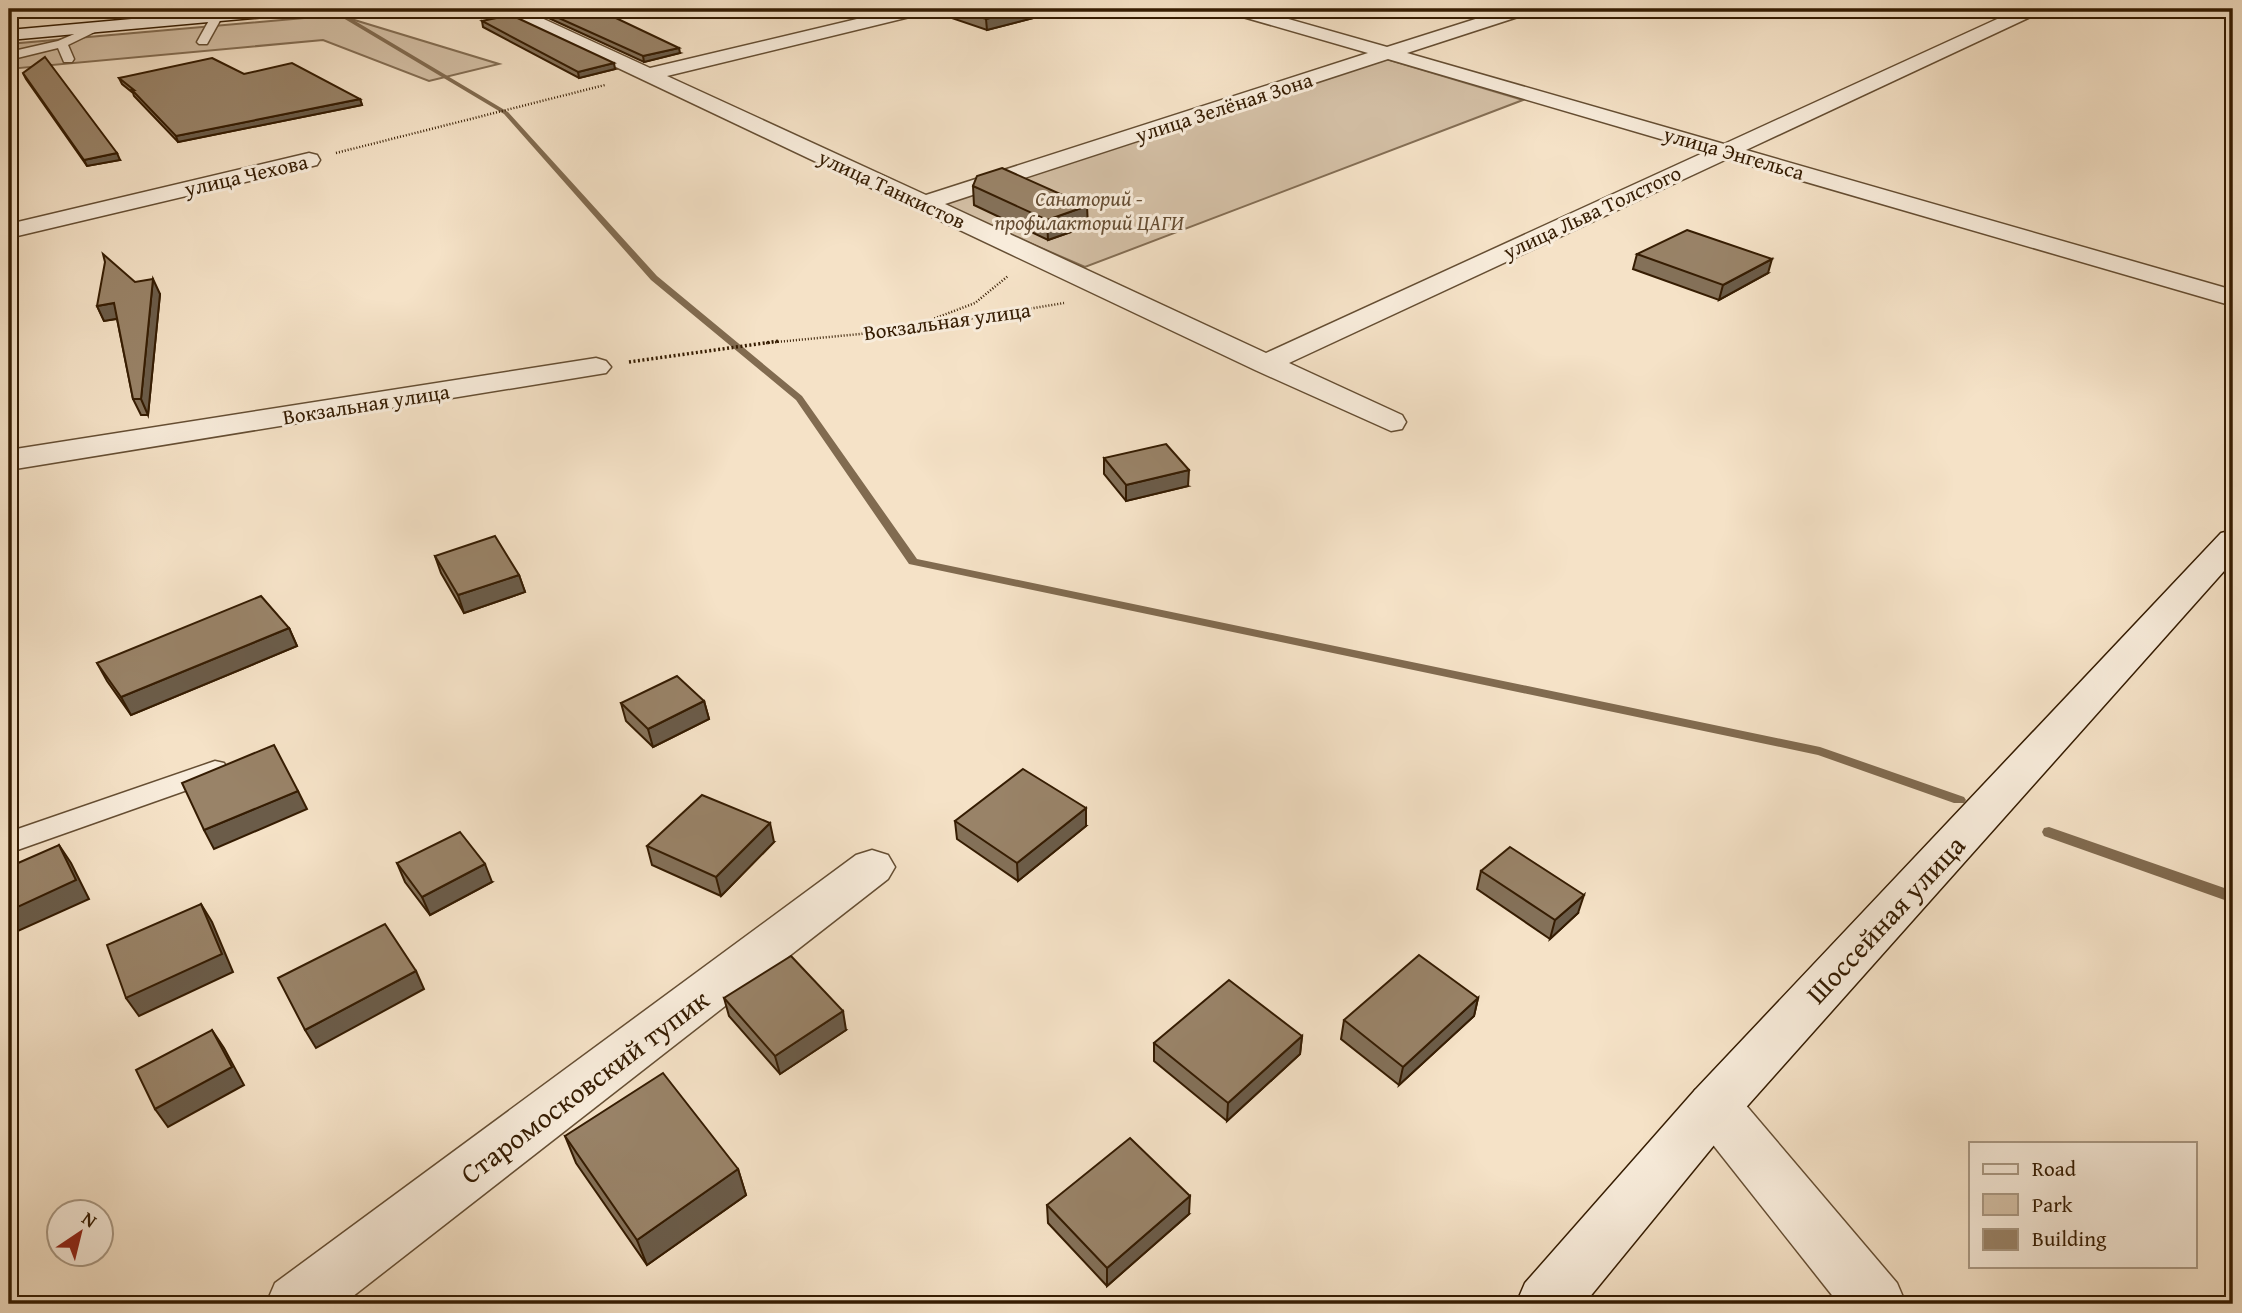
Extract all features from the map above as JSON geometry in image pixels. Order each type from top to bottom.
[{"type":"street","points":[[9,35],[299,9]]},
{"type":"street","name":"улица Танкистов","points":[[508,9],[1391,422]]},
{"type":"street","points":[[650,74],[920,9]]},
{"type":"street","name":"улица Энгельса","points":[[1235,9],[2233,298]]},
{"type":"street","name":"улица Зелёная Зона","points":[[923,204],[1524,9]]},
{"type":"street","name":"улица Льва Толстого","points":[[1265,364],[2033,9]]},
{"type":"street","name":"улица Чехова","points":[[9,231],[309,160]]},
{"type":"street","name":"Вокзальная улица","points":[[9,460],[596,367]]},
{"type":"street","name":"Шоссейная улица","points":[[1546,1304],[1714,1106],[2233,540]]},
{"type":"street","name":"Старомосковский тупик","points":[[296,1304],[872,867]]},
{"type":"street","points":[[1714,1106],[1876,1304]]},
{"type":"lane","points":[[204,41],[216,17]]},
{"type":"lane","points":[[9,56],[62,44],[99,27]]},
{"type":"lane","points":[[62,44],[68,59]]},
{"type":"lane","points":[[1009,176],[1029,185]]},
{"type":"lane","points":[[9,843],[215,771]]},
{"type":"path","name":"улица Чехова","points":[[309,160],[650,74]]},
{"type":"path","points":[[902,330],[975,303],[1034,256]]},
{"type":"path","name":"Вокзальная улица","points":[[596,367],[777,341],[902,330],[1117,295]]},
{"type":"green space","points":[[338,15],[499,64],[429,81],[323,40],[9,69],[9,44]]},
{"type":"green space","name":"Санаторий - профилакторий ЦАГИ","points":[[1386,59],[1523,100],[1085,267],[940,204]]},
{"type":"building","points":[[597,9],[679,48],[643,56],[541,10]]},
{"type":"building","points":[[955,9],[1026,9],[986,19]]},
{"type":"building","points":[[511,15],[614,63],[578,72],[482,21]]},
{"type":"building","points":[[45,57],[117,153],[84,160],[23,73]]},
{"type":"building","points":[[212,58],[244,74],[292,63],[360,99],[176,136],[134,90],[119,78]]},
{"type":"building","points":[[1002,168],[1087,206],[1047,220],[973,186],[977,176]]},
{"type":"building","points":[[1687,230],[1772,259],[1723,285],[1637,254]]},
{"type":"building","points":[[103,254],[135,282],[153,279],[141,399],[133,399],[114,303],[97,306],[105,262]]},
{"type":"building","points":[[1166,444],[1189,470],[1126,485],[1104,458]]},
{"type":"building","points":[[495,536],[519,575],[458,595],[435,556]]},
{"type":"building","points":[[261,596],[289,628],[121,697],[97,663]]},
{"type":"building","points":[[677,676],[704,701],[648,729],[621,703]]},
{"type":"building","points":[[274,745],[298,791],[204,830],[182,783]]},
{"type":"building","points":[[1023,769],[1086,808],[1017,863],[955,821]]},
{"type":"building","points":[[702,795],[770,823],[716,877],[647,846]]},
{"type":"building","points":[[460,832],[485,864],[422,897],[397,863]]},
{"type":"building","points":[[59,845],[76,880],[9,911],[9,867]]},
{"type":"building","points":[[1510,847],[1584,895],[1555,920],[1481,871]]},
{"type":"building","points":[[201,904],[222,954],[126,998],[107,945]]},
{"type":"building","points":[[385,924],[416,971],[305,1030],[278,978]]},
{"type":"building","points":[[1419,955],[1478,998],[1403,1067],[1344,1020]]},
{"type":"building","points":[[791,956],[843,1011],[775,1056],[724,998]]},
{"type":"building","points":[[1229,980],[1302,1036],[1228,1103],[1154,1043]]},
{"type":"building","points":[[212,1030],[232,1067],[155,1109],[136,1070]]},
{"type":"building","points":[[663,1073],[738,1169],[637,1240],[565,1136]]},
{"type":"building","points":[[1130,1138],[1190,1196],[1107,1268],[1047,1205]]},
{"type":"waterway","points":[[331,9],[506,113],[654,278],[799,398],[913,562],[1820,751],[1959,800]]},
{"type":"waterway","points":[[2049,832],[2233,897]]}]
